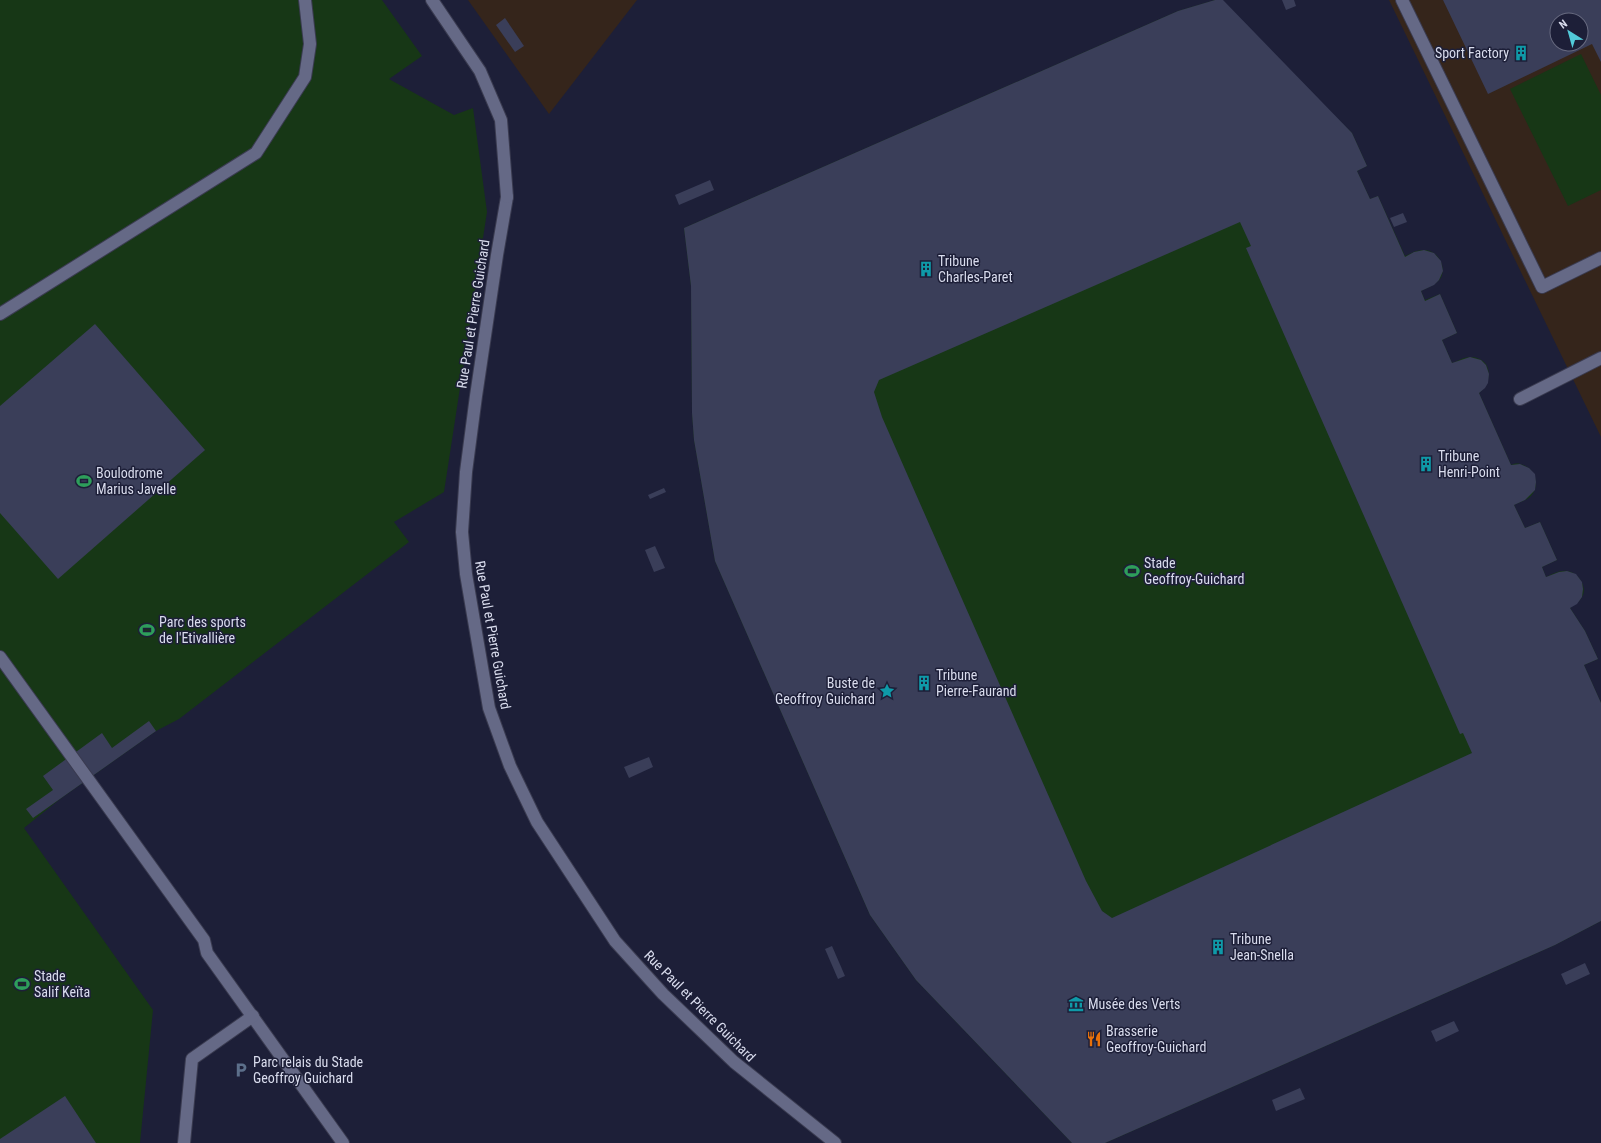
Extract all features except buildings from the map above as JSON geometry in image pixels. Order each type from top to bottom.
[{"type":"street","points":[[0,314],[256,152],[305,77],[310,44],[305,0]]},
{"type":"street","name":"Rue Paul et Pierre Guichard","points":[[432,0],[480,71],[501,120],[507,197],[476,396],[466,472],[462,532],[466,574],[489,708],[510,766],[538,822],[616,941],[662,994],[734,1062],[835,1143]]},
{"type":"street","points":[[1402,0],[1542,286],[1601,258]]},
{"type":"street","points":[[1520,399],[1601,358]]},
{"type":"street","points":[[0,657],[204,940],[207,952],[342,1143]]},
{"type":"street","points":[[184,1143],[192,1059],[253,1016]]},
{"type":"shaded area","points":[[468,0],[637,0],[549,114]]},
{"type":"shaded area","points":[[1389,0],[1601,0],[1601,437]]},
{"type":"green space","name":"Parc des sports de l'Etivallière","points":[[0,0],[382,0],[422,56],[389,79],[454,115],[473,108],[487,212],[444,492],[394,522],[409,542],[179,719],[156,731],[60,799],[24,828],[153,1010],[140,1143],[0,1143]]},
{"type":"green space","name":"Stade Geoffroy-Guichard","points":[[1215,0],[1352,133],[1367,166],[1357,171],[1370,199],[1378,196],[1405,256],[1413,252],[1428,250],[1433,252],[1440,260],[1443,269],[1440,279],[1433,285],[1421,291],[1425,300],[1440,294],[1457,333],[1442,340],[1452,363],[1463,358],[1470,357],[1483,361],[1486,365],[1489,376],[1484,388],[1479,393],[1511,465],[1518,464],[1525,466],[1533,473],[1535,477],[1536,487],[1531,496],[1514,505],[1525,528],[1540,522],[1557,560],[1542,567],[1546,577],[1559,572],[1567,571],[1575,574],[1583,585],[1584,593],[1582,597],[1570,608],[1585,631],[1598,659],[1584,665],[1601,703],[1601,921],[1555,945],[1105,1143],[1072,1143],[916,980],[870,915],[715,561],[694,440],[692,413],[691,286],[684,228],[1178,11]]},
{"type":"green space","points":[[1581,54],[1601,95],[1601,190],[1568,206],[1510,89]]},
{"type":"place","name":"Sport Factory","points":[[1521,53]]},
{"type":"place","name":"Tribune Charles-Paret","points":[[926,269]]},
{"type":"place","name":"Tribune Henri-Point","points":[[1426,464]]},
{"type":"place","name":"Boulodrome Marius Javelle","points":[[84,481]]},
{"type":"place","name":"Stade Geoffroy-Guichard","points":[[1132,571]]},
{"type":"place","name":"Parc des sports de l'Etivallière","points":[[147,630]]},
{"type":"place","name":"Tribune Pierre-Faurand","points":[[924,683]]},
{"type":"place","name":"Buste de Geoffroy Guichard","points":[[887,691]]},
{"type":"place","name":"Tribune Jean-Snella","points":[[1218,947]]},
{"type":"place","name":"Stade Salif Keïta","points":[[22,984]]},
{"type":"place","name":"Musée des Verts","points":[[1076,1004]]},
{"type":"place","name":"Brasserie Geoffroy-Guichard","points":[[1094,1039]]},
{"type":"place","name":"Parc relais du Stade Geoffroy Guichard","points":[[241,1070]]}]
